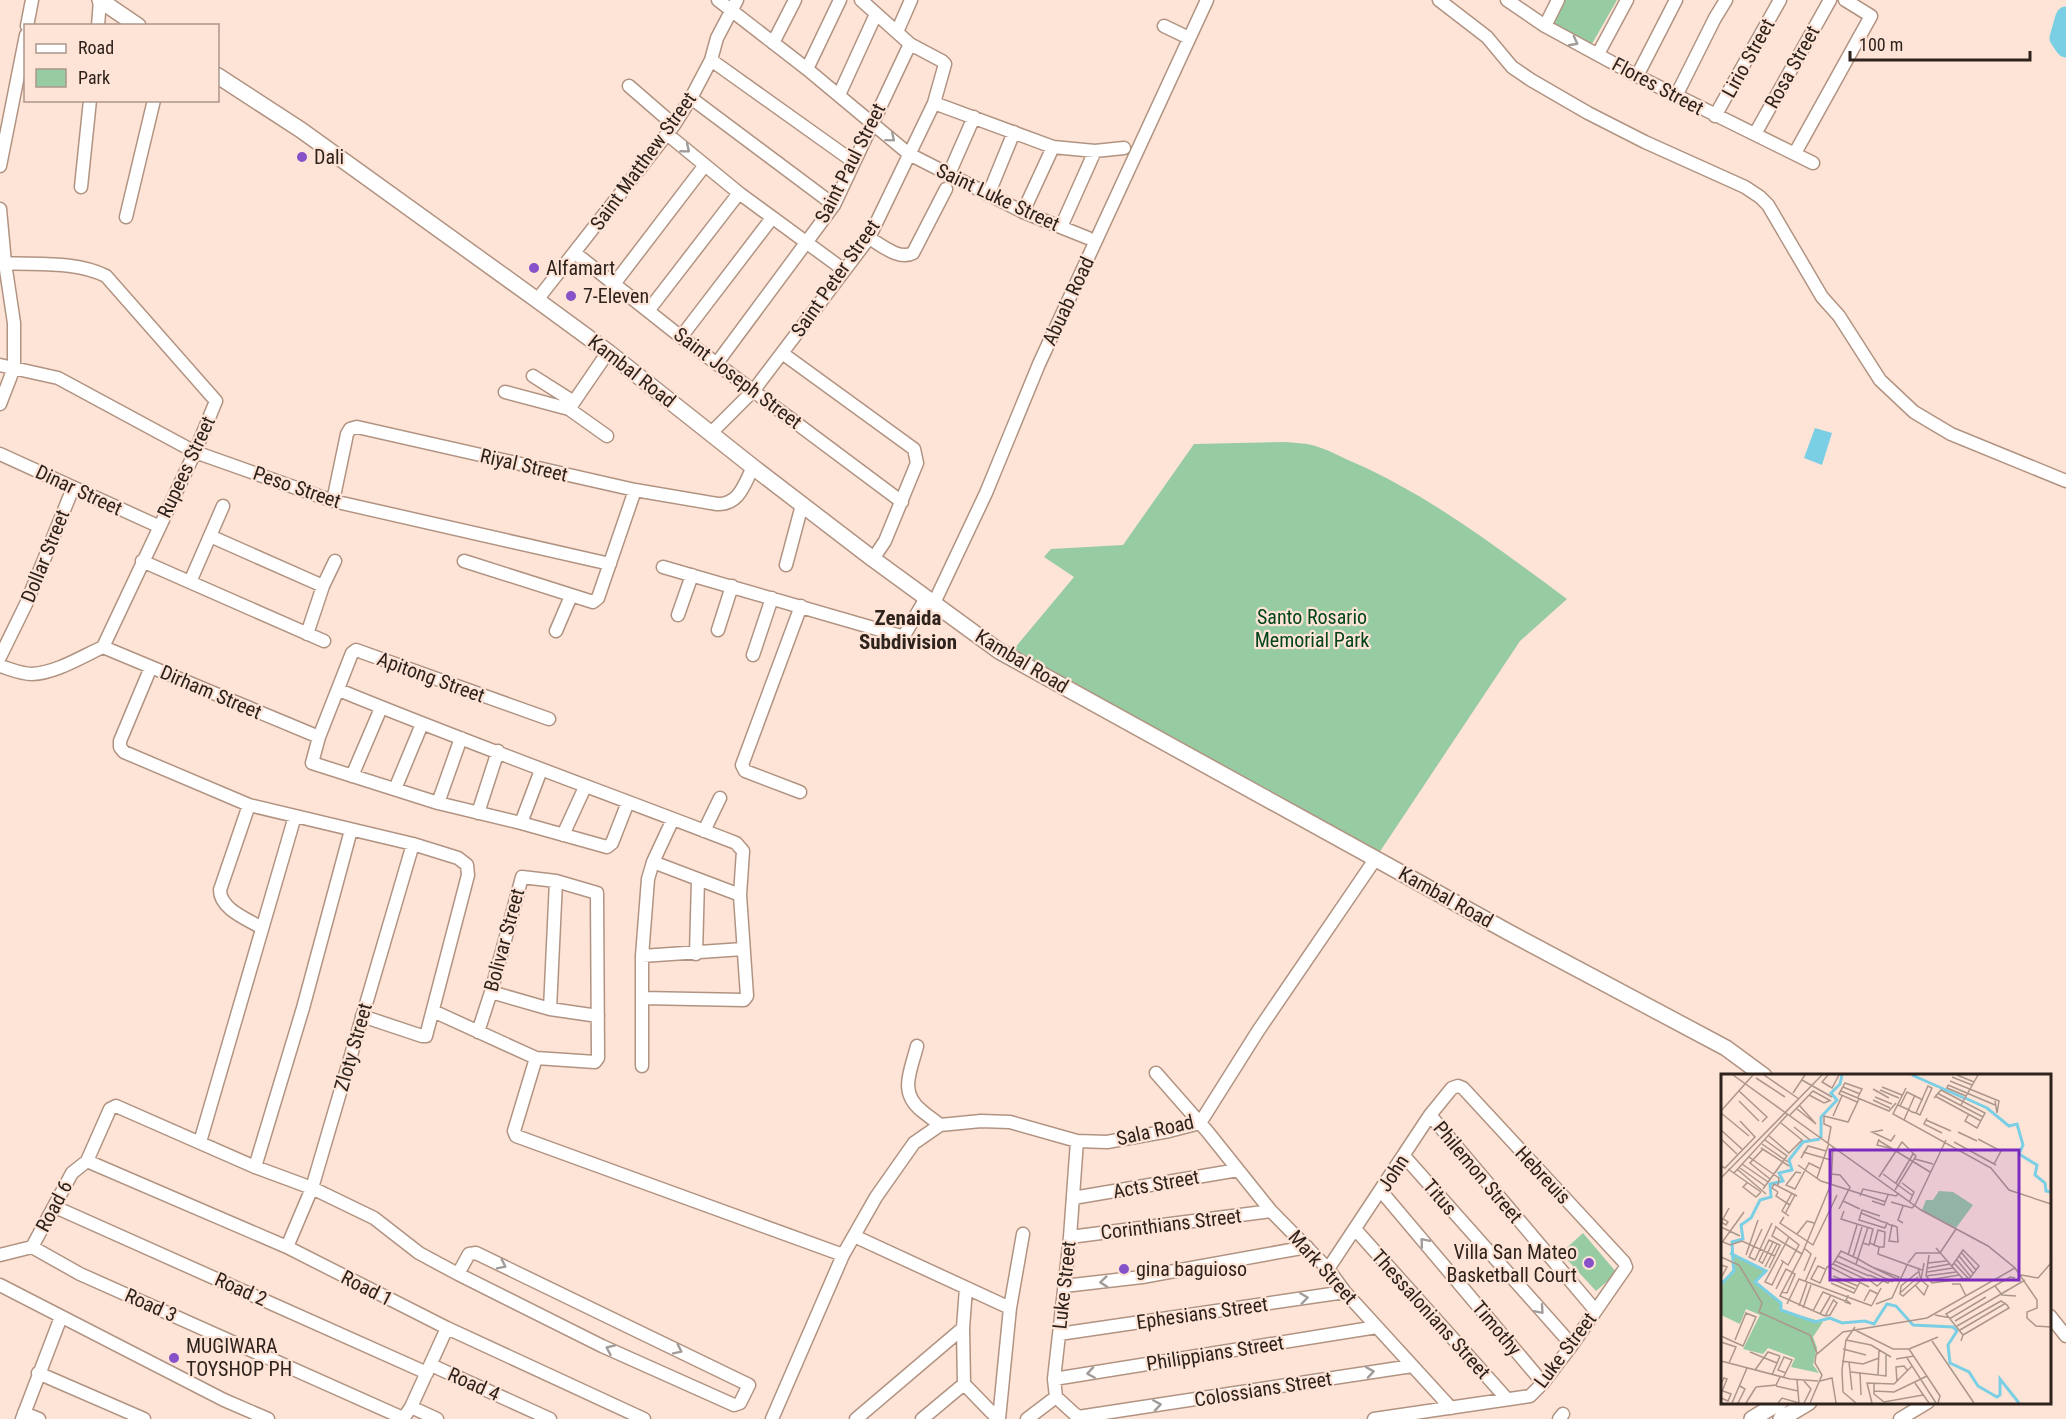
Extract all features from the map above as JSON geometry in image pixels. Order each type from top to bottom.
[{"type":"main road","points":[[100,0],[135,24]]},
{"type":"main road","name":"Kambal Road","points":[[219,77],[302,130],[608,352],[802,505],[999,651],[1510,933],[1726,1048],[1761,1074]]},
{"type":"main road","points":[[1752,1419],[1777,1404]]},
{"type":"main road","points":[[1781,1419],[1806,1404]]},
{"type":"street","points":[[27,24],[32,0]]},
{"type":"street","points":[[98,24],[100,0]]},
{"type":"street","name":"Saint Luke Street","points":[[718,0],[733,5],[773,43],[909,154],[1023,212],[1088,238]]},
{"type":"street","points":[[773,43],[795,0]]},
{"type":"street","points":[[807,69],[840,0]]},
{"type":"street","points":[[861,0],[910,44]]},
{"type":"street","points":[[897,32],[911,0]]},
{"type":"street","name":"Abuab Road","points":[[801,606],[901,636],[905,634],[930,601],[986,493],[1039,364],[1207,0]]},
{"type":"street","points":[[1439,0],[1487,37],[1512,67],[1531,80],[1645,142],[1760,197],[1768,205],[1793,244],[1822,297],[1839,316],[1880,380],[1914,412],[1951,434],[2066,482]]},
{"type":"street","name":"Flores Street","points":[[1508,0],[1545,26],[1637,76],[1813,163]]},
{"type":"street","points":[[1545,26],[1558,0]]},
{"type":"street","points":[[1598,54],[1626,0]]},
{"type":"street","points":[[1637,76],[1676,0]]},
{"type":"street","points":[[1676,96],[1726,0]]},
{"type":"street","name":"Lirio Street","points":[[1715,116],[1780,0]]},
{"type":"street","name":"Rosa Street","points":[[1755,134],[1830,0]]},
{"type":"street","points":[[1795,153],[1871,16],[1845,0]]},
{"type":"street","name":"Saint Matthew Street","points":[[537,300],[670,129],[691,98],[711,60],[717,38],[733,5]]},
{"type":"street","points":[[839,95],[876,14]]},
{"type":"street","points":[[1164,26],[1189,38]]},
{"type":"street","points":[[0,166],[5,110],[24,42]]},
{"type":"street","name":"Saint Peter Street","points":[[711,433],[754,390],[869,238],[934,103],[945,64],[910,44]]},
{"type":"street","name":"Saint Paul Street","points":[[717,363],[834,205],[910,44]]},
{"type":"street","points":[[711,60],[854,162]]},
{"type":"street","points":[[629,86],[705,165],[772,218],[844,270]]},
{"type":"street","points":[[691,98],[834,205]]},
{"type":"street","points":[[81,187],[90,102]]},
{"type":"street","points":[[126,217],[154,102]]},
{"type":"street","points":[[934,103],[1053,147],[1095,151],[1124,148]]},
{"type":"street","points":[[950,174],[974,117]]},
{"type":"street","points":[[989,193],[1014,132]]},
{"type":"street","points":[[1023,212],[1053,147]]},
{"type":"street","points":[[1061,227],[1095,151]]},
{"type":"street","points":[[614,284],[705,165]]},
{"type":"street","points":[[869,238],[900,255],[908,256],[913,253],[946,189]]},
{"type":"street","points":[[648,311],[739,193]]},
{"type":"street","points":[[0,209],[14,323],[14,368],[0,404]]},
{"type":"street","points":[[681,336],[772,218]]},
{"type":"street","name":"Saint Joseph Street","points":[[574,253],[902,502]]},
{"type":"street","name":"Rupees Street","points":[[5,263],[78,267],[93,269],[106,276],[216,399],[195,452],[158,526],[103,647]]},
{"type":"street","points":[[572,406],[608,352]]},
{"type":"street","points":[[782,353],[914,450],[917,463],[885,541],[873,559]]},
{"type":"street","name":"Peso Street","points":[[0,365],[58,378],[195,452],[333,501],[610,564]]},
{"type":"street","points":[[533,376],[607,436]]},
{"type":"street","points":[[506,392],[572,406]]},
{"type":"street","name":"Riyal Street","points":[[333,501],[347,434],[350,429],[357,427],[635,490],[726,505],[739,495],[753,467]]},
{"type":"street","name":"Dinar Street","points":[[0,454],[158,526]]},
{"type":"street","name":"Dollar Street","points":[[0,657],[26,604],[73,488]]},
{"type":"street","points":[[464,561],[593,602],[598,598],[635,490]]},
{"type":"street","points":[[786,565],[802,505]]},
{"type":"street","points":[[190,582],[224,506]]},
{"type":"street","points":[[210,536],[323,586]]},
{"type":"street","points":[[142,561],[324,641]]},
{"type":"street","points":[[307,634],[323,586],[335,561]]},
{"type":"street","points":[[663,567],[801,606],[742,765],[745,771],[800,792]]},
{"type":"street","points":[[678,615],[692,575]]},
{"type":"street","points":[[718,630],[732,586]]},
{"type":"street","points":[[556,631],[571,596]]},
{"type":"street","points":[[753,655],[772,598]]},
{"type":"street","points":[[0,666],[20,673],[44,672],[103,647]]},
{"type":"street","name":"Dirham Street","points":[[103,647],[319,737]]},
{"type":"street","name":"Apitong Street","points":[[339,690],[352,653],[356,650],[549,719]]},
{"type":"street","points":[[151,667],[120,741],[120,747],[124,752],[249,805],[413,844],[458,858],[467,865],[468,875],[425,1036],[362,1016]]},
{"type":"street","points":[[628,802],[609,847],[438,802],[312,763],[319,737],[339,690],[585,787],[628,802],[736,843],[743,851],[740,895],[742,950],[747,996],[744,1000],[642,998]]},
{"type":"street","points":[[352,776],[381,708]]},
{"type":"street","points":[[395,789],[422,724]]},
{"type":"street","points":[[438,802],[461,738]]},
{"type":"street","points":[[478,813],[498,751]]},
{"type":"street","points":[[521,823],[541,770]]},
{"type":"street","points":[[563,835],[585,787]]},
{"type":"street","points":[[704,831],[720,798]]},
{"type":"street","points":[[249,805],[220,890],[220,898],[226,906],[262,927]]},
{"type":"street","points":[[295,816],[200,1142],[255,1167],[312,1188],[374,1218],[419,1253],[458,1274],[602,1346],[734,1405],[740,1403],[749,1385],[476,1253],[469,1254],[458,1274]]},
{"type":"street","points":[[642,1066],[642,956],[648,879],[673,819]]},
{"type":"street","points":[[255,1167],[303,1008],[351,830]]},
{"type":"street","name":"Zloty Street","points":[[287,1247],[312,1188],[413,844]]},
{"type":"street","name":"Sala Road","points":[[772,1419],[777,1403],[843,1256],[876,1197],[914,1143],[940,1125],[981,1121],[1010,1122],[1077,1141],[1107,1142],[1200,1123],[1258,1031],[1376,858]]},
{"type":"street","points":[[654,862],[740,895]]},
{"type":"street","name":"Bolivar Street","points":[[478,1032],[491,992],[520,879],[525,877],[556,881],[598,895],[598,1058],[595,1062],[536,1058]]},
{"type":"street","points":[[696,954],[698,880]]},
{"type":"street","points":[[550,1009],[556,881]]},
{"type":"street","points":[[642,956],[742,950]]},
{"type":"street","points":[[491,992],[550,1009],[598,1016]]},
{"type":"street","points":[[433,1011],[536,1058],[514,1131],[516,1136],[843,1256]]},
{"type":"street","points":[[917,1046],[906,1089],[918,1107],[940,1125]]},
{"type":"street","name":"Mark Street","points":[[1156,1073],[1271,1211],[1328,1269],[1345,1292],[1451,1408]]},
{"type":"street","name":"John","points":[[1328,1269],[1430,1115],[1452,1088],[1458,1086],[1463,1088]]},
{"type":"street","name":"Hebreuis","points":[[1463,1088],[1624,1262]]},
{"type":"street","name":"Road 6","points":[[0,1255],[32,1247],[72,1173],[87,1161],[112,1107],[116,1106],[200,1142]]},
{"type":"street","name":"Philemon Street","points":[[1430,1115],[1595,1310]]},
{"type":"street","name":"Luke Street","points":[[1056,1397],[1054,1379],[1070,1237],[1077,1141]]},
{"type":"street","name":"Titus","points":[[1404,1156],[1572,1345]]},
{"type":"street","name":"Road 1","points":[[87,1161],[287,1247],[447,1328],[644,1419]]},
{"type":"street","name":"Acts Street","points":[[1073,1197],[1238,1170]]},
{"type":"street","name":"Timothy","points":[[1381,1191],[1543,1383]]},
{"type":"street","name":"Road 2","points":[[55,1207],[429,1369]]},
{"type":"street","name":"Corinthians Street","points":[[1070,1237],[1271,1211]]},
{"type":"street","name":"Thessalonians Street","points":[[1355,1229],[1507,1399]]},
{"type":"street","points":[[999,1419],[1010,1308],[1023,1234]]},
{"type":"street","points":[[854,1236],[1010,1308]]},
{"type":"street","name":"Road 3","points":[[32,1247],[80,1274],[403,1419]]},
{"type":"street","points":[[1065,1286],[1142,1277],[1306,1247]]},
{"type":"street","name":"Luke Street","points":[[1374,1419],[1530,1396],[1572,1345],[1623,1272],[1626,1267],[1624,1262]]},
{"type":"street","points":[[0,1285],[224,1400],[268,1419]]},
{"type":"street","points":[[966,1288],[963,1328],[964,1384],[999,1419]]},
{"type":"street","name":"Ephesians Street","points":[[1059,1334],[1345,1292]]},
{"type":"street","points":[[39,1419],[23,1416],[61,1317]]},
{"type":"street","points":[[2051,1318],[2066,1336]]},
{"type":"street","name":"Philippians Street","points":[[1054,1379],[1377,1327]]},
{"type":"street","points":[[403,1419],[411,1407],[447,1328]]},
{"type":"street","points":[[856,1419],[963,1328]]},
{"type":"street","name":"Colossians Street","points":[[1079,1418],[1412,1366]]},
{"type":"street","name":"Road 4","points":[[429,1369],[550,1419]]},
{"type":"street","points":[[38,1373],[144,1419]]},
{"type":"street","points":[[922,1419],[964,1384]]},
{"type":"street","points":[[1027,1419],[1056,1397],[1079,1418]]},
{"type":"street","points":[[1900,1419],[1925,1404]]},
{"type":"street","points":[[411,1407],[437,1419]]},
{"type":"green space","points":[[1564,0],[1617,0],[1589,49],[1551,24]]},
{"type":"green space","name":"Santo Rosario Memorial Park","points":[[1285,442],[1309,444],[1323,449],[1411,492],[1464,525],[1567,599],[1520,641],[1377,856],[1008,656],[1074,577],[1044,557],[1051,549],[1123,545],[1194,444]]},
{"type":"green space","name":"Villa San Mateo Basketball Court","points":[[1583,1233],[1617,1273],[1596,1291],[1561,1253]]},
{"type":"water","points":[[1815,428],[1832,433],[1822,465],[1804,458]]},
{"type":"waterway","points":[[2066,17],[2060,38],[2066,47]]},
{"type":"place","name":"Dali","points":[[302,157]]},
{"type":"place","name":"Alfamart","points":[[534,268]]},
{"type":"place","name":"7-Eleven","points":[[571,296]]},
{"type":"place","name":"Villa San Mateo Basketball Court","points":[[1589,1263]]},
{"type":"place","name":"gina baguioso","points":[[1124,1269]]},
{"type":"place","name":"MUGIWARA TOYSHOP PH","points":[[174,1358]]},
{"type":"district","name":"Zenaida Subdivision","points":[[908,630]]}]
